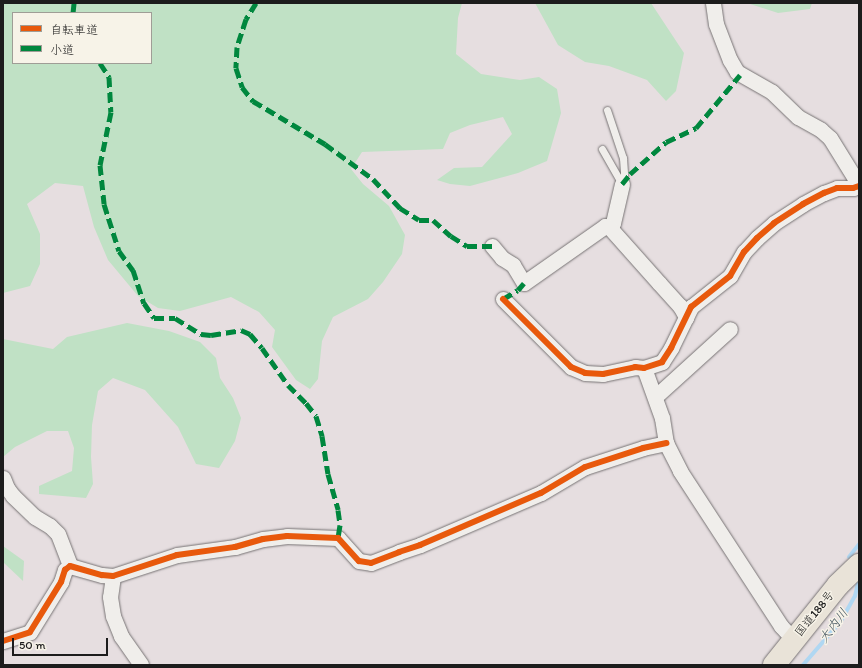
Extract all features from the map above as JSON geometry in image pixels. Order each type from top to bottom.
[{"type":"highway","name":"国道188号","points":[[774,665],[838,585],[859,565]]},
{"type":"street","points":[[503,300],[571,367],[585,373],[603,374],[635,367],[644,368],[662,362],[671,348],[691,307],[730,276],[744,252],[774,223],[803,204],[824,193],[837,188],[853,188],[859,185],[830,138],[821,130],[798,117],[772,92],[737,72],[730,60],[716,24],[713,3]]},
{"type":"street","points":[[610,228],[613,223],[622,184]]},
{"type":"street","points":[[492,246],[502,258],[513,265],[524,283],[593,233],[604,226],[610,228],[680,306],[686,317]]},
{"type":"street","points":[[655,397],[730,329]]},
{"type":"street","points":[[644,368],[662,418],[666,442],[680,471],[780,626],[794,640]]},
{"type":"street","points":[[70,566],[102,576],[113,576],[177,555],[235,547],[263,539],[287,536],[338,538],[359,561],[371,563],[420,545],[541,493],[586,467],[666,442]]},
{"type":"street","points":[[3,478],[6,488],[13,496],[35,517],[50,526],[58,534],[70,566]]},
{"type":"street","points":[[3,641],[30,632],[61,582],[65,570],[70,566]]},
{"type":"street","points":[[113,576],[110,597],[113,616],[121,636],[141,665]]},
{"type":"lane","points":[[606,110],[623,158],[624,174],[622,184]]},
{"type":"lane","points":[[602,149],[622,184]]},
{"type":"green space","points":[[3,3],[462,3],[458,18],[456,54],[481,74],[520,80],[539,77],[557,89],[561,113],[547,161],[518,173],[470,186],[450,184],[437,180],[454,168],[482,167],[512,134],[503,117],[470,125],[450,133],[443,149],[362,152],[351,169],[363,184],[389,206],[405,235],[402,254],[383,282],[368,299],[333,317],[322,341],[318,379],[310,389],[296,380],[272,347],[275,330],[259,312],[231,297],[180,311],[158,308],[138,296],[108,260],[94,227],[83,186],[55,183],[27,204],[40,234],[40,264],[30,286],[3,293]]},
{"type":"green space","points":[[535,3],[651,3],[684,53],[676,91],[666,101],[647,80],[609,66],[585,62],[558,45]]},
{"type":"green space","points":[[747,3],[812,3],[810,9],[778,13]]},
{"type":"green space","points":[[127,323],[169,331],[200,342],[216,358],[220,378],[233,398],[241,418],[235,441],[219,468],[196,464],[178,427],[145,390],[113,378],[98,391],[92,425],[91,457],[93,484],[86,498],[39,494],[39,486],[72,471],[74,448],[68,431],[47,431],[15,447],[3,457],[3,339],[53,349],[67,337]]},
{"type":"green space","points":[[3,546],[24,561],[23,581],[3,562]]},
{"type":"waterway","name":"大内川","points":[[849,557],[859,544]]},
{"type":"waterway","name":"大内川","points":[[803,665],[841,621],[855,596],[858,583]]},
{"type":"marked path","points":[[73,12],[74,3]]},
{"type":"marked path","points":[[256,3],[246,19],[237,47],[236,68],[242,87],[253,101],[325,144],[373,179],[400,208],[419,220],[433,220],[451,236],[467,246],[492,246]]},
{"type":"marked path","points":[[101,64],[109,77],[111,112],[100,165],[104,204],[119,251],[133,270],[144,303],[154,318],[175,318],[201,334],[211,335],[241,330],[250,334],[262,348],[288,385],[306,403],[316,416],[322,436],[328,474],[338,510],[340,525],[338,538]]},
{"type":"marked path","points":[[622,184],[630,174],[666,142],[696,128],[740,75]]},
{"type":"marked path","points":[[503,299],[518,290],[524,283]]},
{"type":"cycle path","points":[[503,299],[571,367],[585,373],[603,374],[635,367],[644,368],[662,362],[671,348],[691,307],[730,276],[744,252],[774,223],[803,204],[824,193],[837,188],[853,188],[859,186]]},
{"type":"cycle path","points":[[3,641],[30,632],[61,582],[65,570],[70,566],[102,575],[113,576],[177,555],[235,547],[263,539],[287,536],[338,538],[359,561],[371,563],[420,545],[541,493],[585,467],[643,448],[666,443]]}]
